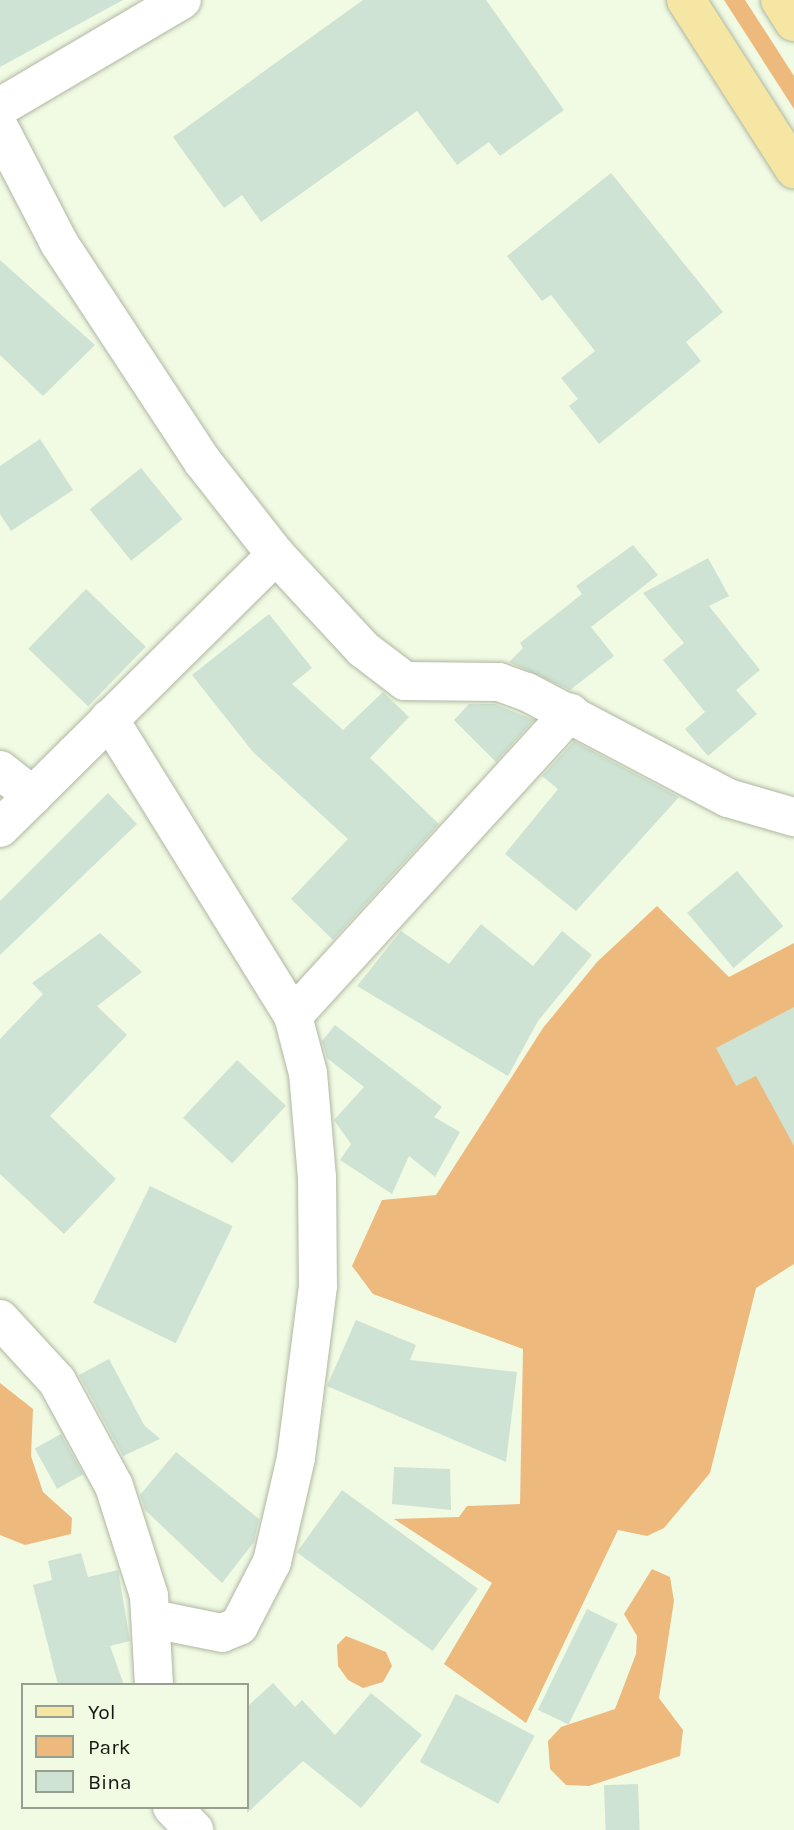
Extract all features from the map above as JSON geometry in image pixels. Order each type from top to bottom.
[{"type":"main road","points":[[686,0],[794,169]]},
{"type":"main road","points":[[780,0],[794,22]]},
{"type":"street","points":[[0,107],[182,0]]},
{"type":"street","points":[[0,129],[98,305],[203,461],[275,555],[363,649],[405,681],[499,682],[570,713],[728,798],[794,817]]},
{"type":"street","points":[[0,828],[275,555]]},
{"type":"street","points":[[293,1016],[570,713]]},
{"type":"street","points":[[109,719],[293,1016],[308,1073],[318,1286],[285,1509],[272,1562],[239,1626],[222,1633],[153,1619]]},
{"type":"street","points":[[0,771],[33,796]]},
{"type":"street","points":[[0,1319],[57,1381],[81,1419],[137,1546],[153,1619],[154,1683]]},
{"type":"street","points":[[174,1809],[194,1830]]},
{"type":"green space","points":[[724,0],[745,0],[794,76],[794,109]]},
{"type":"green space","points":[[657,906],[729,977],[794,943],[794,1264],[756,1288],[710,1473],[664,1528],[647,1536],[618,1530],[526,1723],[444,1664],[492,1583],[394,1519],[459,1517],[467,1506],[520,1504],[523,1349],[373,1294],[352,1266],[382,1200],[436,1195],[543,1028],[597,962]]},
{"type":"green space","points":[[0,1383],[33,1409],[31,1456],[43,1492],[72,1518],[71,1534],[25,1545],[0,1535]]},
{"type":"green space","points":[[652,1569],[670,1577],[674,1601],[659,1698],[683,1730],[680,1756],[589,1786],[566,1785],[550,1769],[548,1741],[561,1727],[615,1709],[636,1654],[637,1636],[624,1614]]},
{"type":"green space","points":[[346,1636],[386,1652],[392,1666],[383,1682],[363,1688],[348,1680],[338,1666],[337,1645]]},
{"type":"building","points":[[0,0],[123,0],[0,67]]},
{"type":"building","points":[[363,0],[486,0],[564,110],[500,156],[489,142],[457,165],[417,111],[261,222],[242,195],[224,208],[173,137]]},
{"type":"building","points":[[611,173],[723,312],[686,342],[701,361],[599,444],[569,406],[578,399],[561,378],[595,351],[551,295],[542,301],[507,256]]},
{"type":"building","points":[[0,260],[95,345],[43,396],[0,355]]},
{"type":"building","points":[[40,439],[73,490],[11,531],[0,514],[0,466]]},
{"type":"building","points":[[141,468],[183,519],[131,561],[90,510]]},
{"type":"building","points":[[633,545],[658,575],[591,627],[614,656],[570,690],[509,662],[523,648],[520,643],[582,594],[576,586]]},
{"type":"building","points":[[708,558],[729,596],[709,606],[760,670],[736,690],[757,714],[708,756],[685,729],[705,712],[663,660],[684,643],[643,593]]},
{"type":"building","points":[[86,589],[146,647],[88,706],[28,649]]},
{"type":"building","points":[[269,614],[312,668],[292,684],[343,730],[383,692],[409,717],[370,758],[439,824],[333,940],[291,899],[348,839],[253,752],[192,675]]},
{"type":"building","points":[[469,704],[495,704],[534,720],[496,762],[454,720]]},
{"type":"building","points":[[574,741],[679,797],[576,911],[505,854],[558,789],[542,776]]},
{"type":"building","points":[[108,793],[137,824],[0,955],[0,901]]},
{"type":"building","points":[[737,871],[783,926],[733,968],[687,913]]},
{"type":"building","points":[[481,924],[533,966],[562,931],[592,955],[538,1021],[508,1076],[357,986],[401,931],[449,964]]},
{"type":"building","points":[[100,933],[142,972],[97,1006],[127,1035],[50,1116],[116,1179],[64,1234],[0,1174],[0,1039],[43,994],[32,983]]},
{"type":"building","points":[[794,1007],[794,1146],[756,1076],[736,1086],[716,1048]]},
{"type":"building","points":[[335,1025],[442,1107],[434,1117],[460,1132],[435,1177],[409,1156],[392,1194],[340,1160],[351,1144],[334,1120],[364,1087],[327,1058],[322,1041]]},
{"type":"building","points":[[237,1060],[286,1106],[232,1163],[183,1118]]},
{"type":"building","points":[[150,1186],[233,1226],[176,1343],[93,1303]]},
{"type":"building","points":[[356,1320],[416,1345],[410,1360],[517,1372],[506,1462],[327,1386]]},
{"type":"building","points":[[109,1359],[144,1425],[160,1439],[123,1456],[79,1375]]},
{"type":"building","points":[[61,1434],[83,1474],[57,1489],[35,1449]]},
{"type":"building","points":[[176,1452],[259,1519],[254,1542],[222,1583],[145,1510],[140,1495]]},
{"type":"building","points":[[394,1467],[450,1469],[451,1510],[392,1504]]},
{"type":"building","points":[[342,1490],[478,1589],[433,1651],[297,1552]]},
{"type":"building","points":[[81,1553],[88,1577],[118,1570],[130,1641],[110,1646],[123,1683],[58,1683],[33,1585],[52,1580],[48,1561]]},
{"type":"building","points":[[587,1609],[618,1624],[568,1725],[538,1710]]},
{"type":"building","points":[[273,1683],[295,1707],[302,1700],[335,1735],[371,1693],[422,1735],[361,1808],[303,1761],[247,1813],[248,1706]]},
{"type":"building","points":[[456,1694],[535,1736],[498,1804],[420,1762]]},
{"type":"building","points":[[638,1784],[640,1830],[606,1830],[604,1785]]}]
